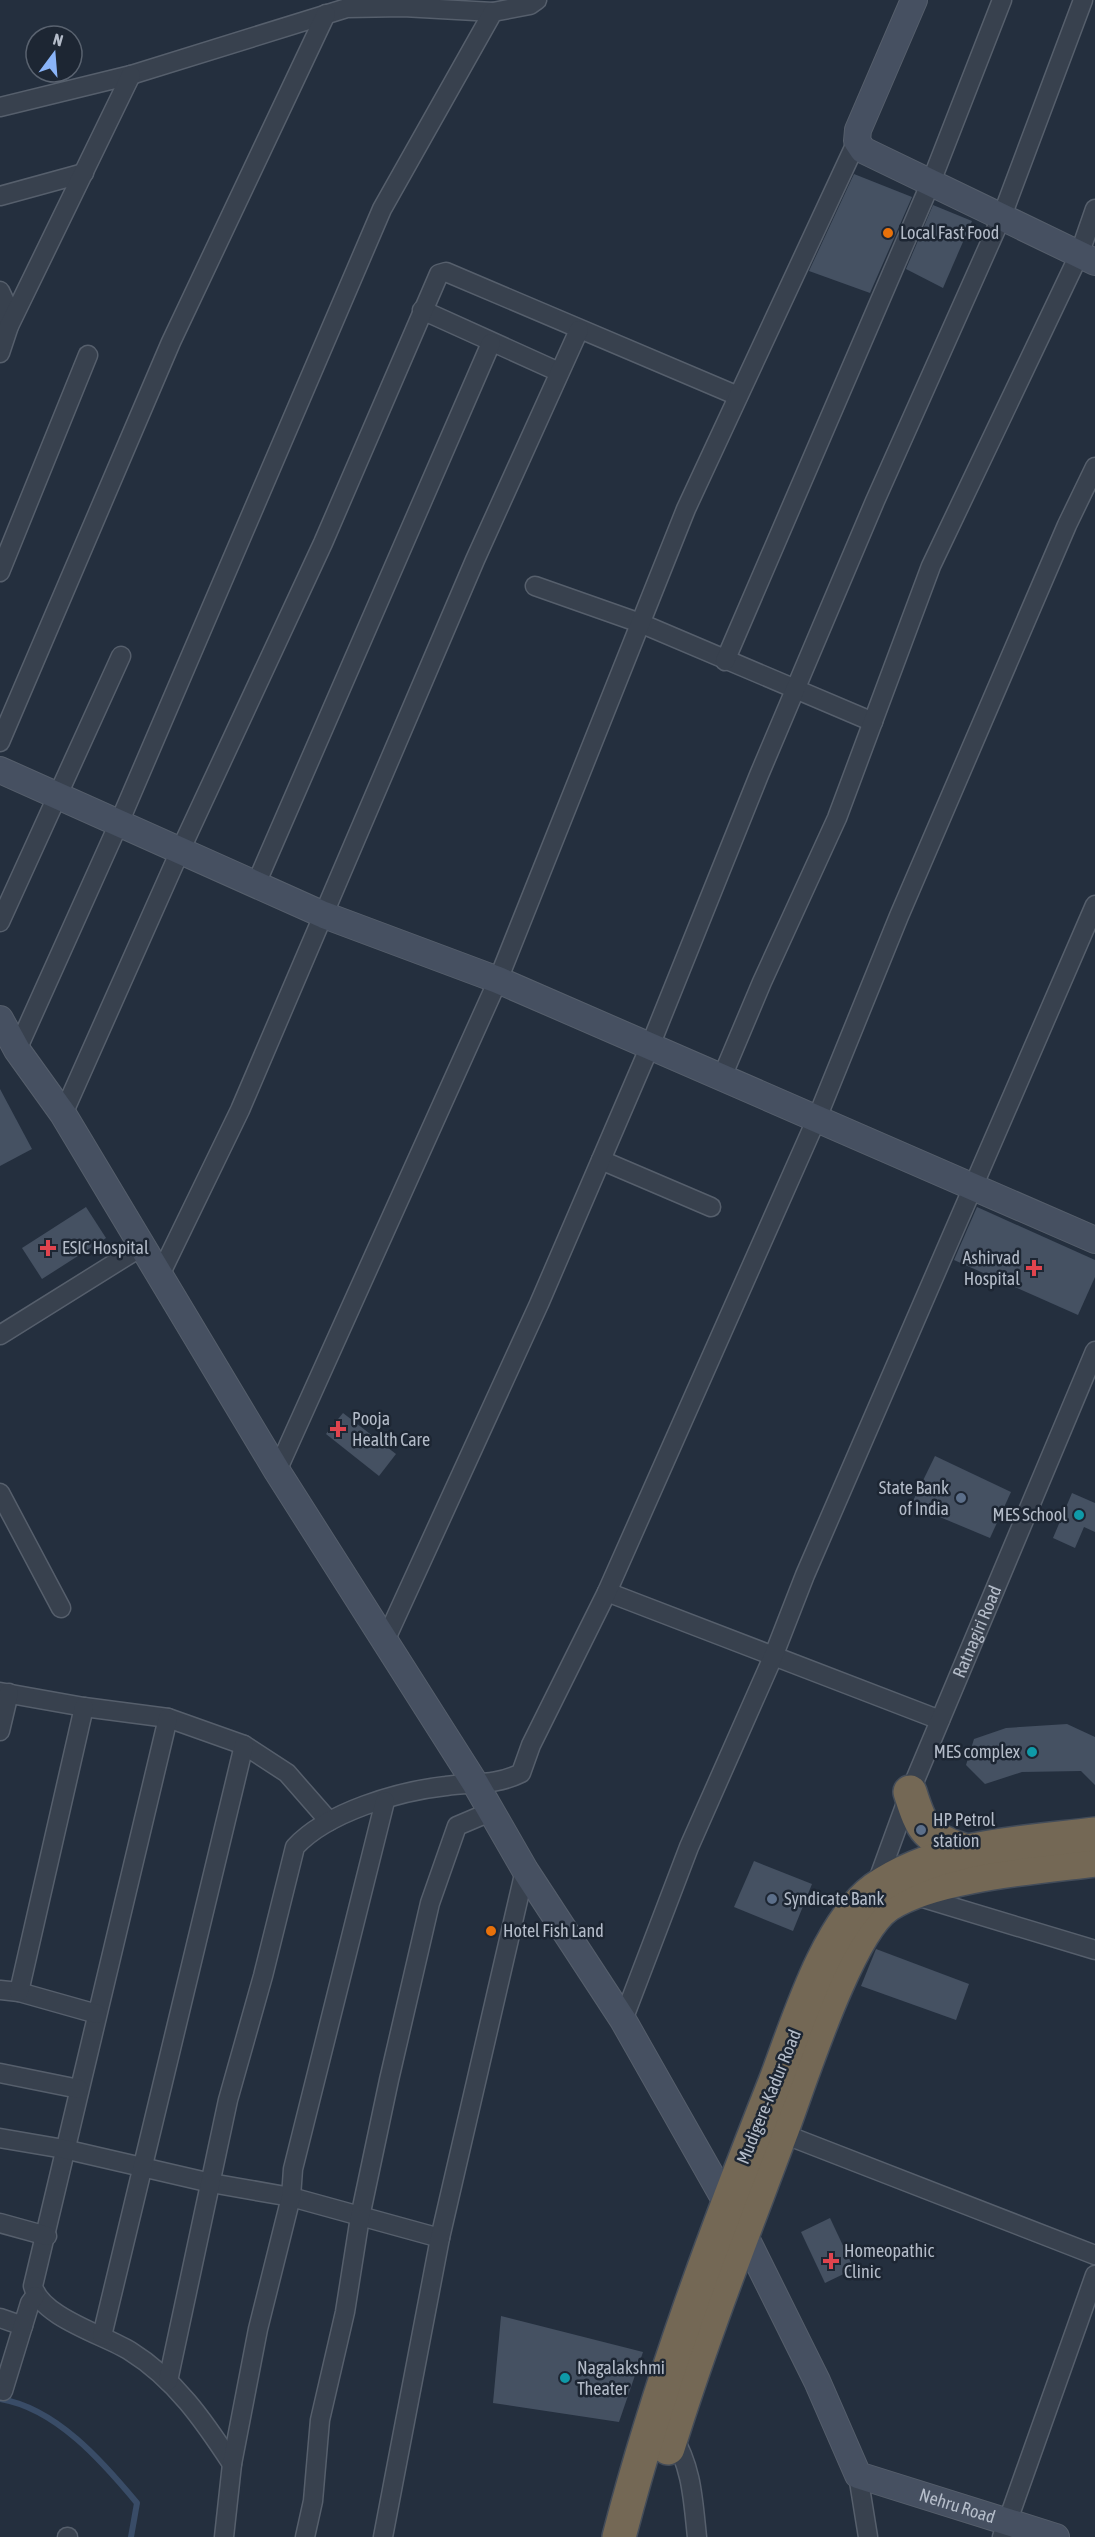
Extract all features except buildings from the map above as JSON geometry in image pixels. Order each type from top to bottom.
[{"type":"highway","points":[[910,1792],[919,1820],[929,1835],[941,1843],[967,1851]]},
{"type":"highway","name":"Mudigere-Kadur Road","points":[[619,2537],[675,2349],[735,2217],[781,2133],[813,2043],[875,1904],[899,1875],[967,1851],[1095,1834]]},
{"type":"highway","name":"Mudigere-Kadur Road","points":[[642,2537],[735,2217],[834,1939],[845,1922],[875,1904],[887,1905],[908,1894],[989,1874],[1095,1860]]},
{"type":"street","points":[[0,107],[131,75],[347,8],[428,4],[493,12],[530,5],[537,0]]},
{"type":"street","points":[[277,1471],[498,980],[686,509],[857,141],[858,130],[914,0]]},
{"type":"street","points":[[725,661],[931,182],[1002,0]]},
{"type":"street","points":[[386,1641],[602,1160],[875,501],[1002,216],[1083,0]]},
{"type":"street","points":[[17,1050],[119,823],[382,208],[493,12]]},
{"type":"street","points":[[0,742],[171,342],[326,14]]},
{"type":"street","points":[[3,342],[131,75]]},
{"type":"street","points":[[857,141],[863,150],[1087,258]]},
{"type":"street","points":[[0,196],[84,173]]},
{"type":"street","points":[[722,1077],[762,982],[837,818],[931,566],[1087,258],[1095,209]]},
{"type":"street","points":[[63,1114],[180,851],[323,543],[439,274],[446,272],[738,396]]},
{"type":"street","points":[[0,291],[7,306],[3,342]]},
{"type":"street","points":[[422,310],[559,372]]},
{"type":"street","points":[[160,1275],[240,1110],[475,560],[579,330]]},
{"type":"street","points":[[255,884],[491,343]]},
{"type":"street","points":[[0,572],[88,355]]},
{"type":"street","points":[[168,2381],[228,2100],[263,1976],[295,1847],[305,1836],[329,1821],[359,1807],[413,1791],[475,1783],[497,1783],[521,1773],[531,1745],[607,1592],[817,1118],[899,916],[1067,525],[1095,467]]},
{"type":"street","points":[[536,586],[640,623],[873,722]]},
{"type":"street","points":[[0,922],[120,656]]},
{"type":"street","points":[[0,770],[324,915],[498,980],[1095,1239]]},
{"type":"street","points":[[623,2020],[689,1847],[773,1658],[805,1575],[1095,905]]},
{"type":"street","points":[[0,1019],[17,1050],[63,1114],[141,1248],[160,1275],[277,1471],[475,1783],[525,1870],[623,2020],[735,2217],[818,2381],[858,2475],[868,2537]]},
{"type":"street","points":[[602,1160],[711,1207]]},
{"type":"street","points":[[0,1335],[141,1248]]},
{"type":"street","name":"Ratnagiri Road","points":[[875,1904],[910,1792],[1095,1351]]},
{"type":"street","points":[[0,1493],[61,1608]]},
{"type":"street","points":[[607,1592],[773,1658],[940,1720]]},
{"type":"street","points":[[0,1731],[4,1693],[168,1718],[244,1745],[287,1773],[329,1821]]},
{"type":"street","points":[[19,1992],[84,1707]]},
{"type":"street","points":[[168,1718],[64,2149],[47,2236],[33,2286],[35,2296],[48,2309],[132,2352],[168,2381],[198,2412],[232,2464]]},
{"type":"street","points":[[102,2336],[244,1745]]},
{"type":"street","points":[[224,2537],[232,2464],[258,2329],[291,2197],[296,2157],[385,1801]]},
{"type":"street","points":[[305,2537],[313,2501],[320,2420],[345,2312],[360,2217],[430,1903],[457,1826],[490,1812]]},
{"type":"street","points":[[383,2537],[440,2238],[525,1870]]},
{"type":"street","points":[[908,1894],[1095,1950]]},
{"type":"street","points":[[0,1990],[19,1992],[97,2013]]},
{"type":"street","points":[[0,2073],[79,2089]]},
{"type":"street","points":[[781,2133],[1095,2255]]},
{"type":"street","points":[[0,2138],[64,2149],[211,2183],[291,2197],[440,2238]]},
{"type":"street","points":[[0,2223],[47,2236]]},
{"type":"street","points":[[1004,2530],[1095,2275]]},
{"type":"street","points":[[3,2391],[30,2303],[35,2296]]},
{"type":"street","points":[[0,2318],[23,2326]]},
{"type":"street","points":[[672,2435],[683,2454],[690,2473],[697,2537]]},
{"type":"street","name":"Nehru Road","points":[[858,2475],[1004,2530],[1056,2537]]},
{"type":"waterway","points":[[0,2399],[21,2404],[40,2413],[59,2425],[93,2454],[137,2503],[131,2537]]},
{"type":"place","name":"Local Fast Food","points":[[888,233]]},
{"type":"place","name":"ESIC Hospital","points":[[48,1248]]},
{"type":"place","name":"Ashirvad Hospital","points":[[1034,1268]]},
{"type":"place","name":"Pooja Health Care","points":[[338,1429]]},
{"type":"place","name":"State Bank of India","points":[[961,1498]]},
{"type":"place","name":"MES School","points":[[1079,1515]]},
{"type":"place","name":"MES complex","points":[[1032,1752]]},
{"type":"place","name":"HP Petrol station","points":[[921,1830]]},
{"type":"place","name":"Syndicate Bank","points":[[772,1899]]},
{"type":"place","name":"Hotel Fish Land","points":[[491,1931]]},
{"type":"place","name":"Homeopathic Clinic","points":[[831,2261]]},
{"type":"place","name":"Nagalakshmi Theater","points":[[565,2378]]}]
